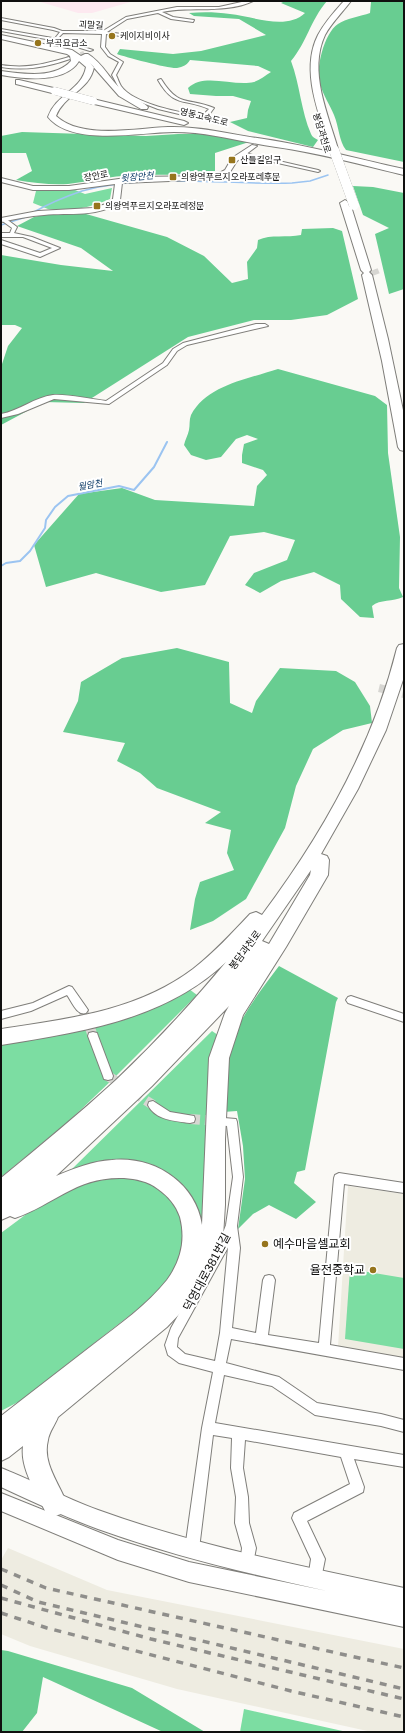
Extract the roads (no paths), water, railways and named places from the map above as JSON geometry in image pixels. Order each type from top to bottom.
[{"type":"highway","points":[[345,2],[352,1]]},
{"type":"highway","name":"봉담과천로","points":[[345,2],[326,16],[318,27],[309,52],[307,70],[309,86],[349,204],[370,273],[404,447]]},
{"type":"highway","name":"봉담과천로","points":[[330,148],[316,86],[314,59],[323,31],[345,2]]},
{"type":"highway","points":[[1,36],[42,40],[65,46],[85,61],[90,67],[88,78],[53,111],[52,117],[55,121],[64,126],[86,131],[100,132],[164,129],[196,130],[278,145]]},
{"type":"highway","points":[[1,75],[32,76],[59,72],[69,68],[75,61],[75,54]]},
{"type":"highway","points":[[75,54],[93,60],[114,87],[129,99],[149,109],[176,118]]},
{"type":"highway","points":[[75,54],[93,66],[92,78],[60,107],[55,116],[66,125],[87,130],[111,130],[126,125]]},
{"type":"highway","name":"영동고속도로","points":[[1,75],[278,145],[404,172]]},
{"type":"highway","points":[[94,99],[129,117]]},
{"type":"highway","name":"영동고속도로","points":[[94,99],[286,144],[404,169]]},
{"type":"highway","name":"봉담과천로","points":[[370,273],[386,311],[404,393]]},
{"type":"highway","name":"봉담과천로","points":[[1,1211],[120,1107],[196,1030],[246,973],[316,858],[364,763],[390,701],[400,669],[404,648]]},
{"type":"highway","name":"봉담과천로","points":[[1,1191],[60,1142],[138,1071],[214,990],[316,858],[341,829],[371,770],[395,714],[404,687]]},
{"type":"highway","points":[[1,1037],[117,1016],[155,1001],[190,981],[223,953],[258,917],[298,868],[316,858],[319,875],[280,942],[234,1013],[219,1058],[215,1139],[215,1205],[212,1237],[199,1269],[179,1299],[158,1320],[1,1449]]},
{"type":"highway","points":[[1,1216],[69,1179],[94,1170],[117,1168],[139,1170],[161,1178],[175,1190],[185,1204],[192,1223],[192,1252],[183,1276],[169,1295],[123,1335],[1,1431]]},
{"type":"highway","points":[[54,1406],[39,1428],[34,1445],[35,1462],[55,1504]]},
{"type":"highway","points":[[1,1421],[29,1409]]},
{"type":"street","points":[[160,80],[166,91],[180,101],[212,109],[203,118],[160,109],[147,104],[122,90],[114,75],[121,62],[109,55],[103,47],[104,32],[126,18],[177,8],[219,8],[251,1]]},
{"type":"street","points":[[159,12],[172,18],[193,22]]},
{"type":"street","name":"괴말길","points":[[1,19],[54,29],[62,32],[99,32],[103,34],[142,38]]},
{"type":"street","points":[[1,30],[58,40],[91,50]]},
{"type":"street","points":[[58,40],[62,32]]},
{"type":"street","points":[[1,66],[26,69],[41,68],[75,54],[103,47]]},
{"type":"street","name":"장안로","points":[[1,180],[26,186],[45,188],[119,184],[146,178],[215,178],[228,171],[233,162],[254,146]]},
{"type":"street","points":[[244,154],[318,171]]},
{"type":"street","points":[[6,221],[22,216],[40,213],[80,212],[104,207],[116,200],[119,184]]},
{"type":"street","points":[[6,221],[15,228],[12,233]]},
{"type":"street","points":[[1,235],[12,233],[22,235],[57,248],[40,255],[1,242]]},
{"type":"street","points":[[1,416],[17,413],[46,399],[54,397],[107,403],[165,364],[175,350],[185,344],[256,326],[265,326]]},
{"type":"street","points":[[1,1015],[19,1012],[46,1002],[69,990],[83,1010]]},
{"type":"street","points":[[351,1000],[404,1018]]},
{"type":"street","points":[[93,1036],[108,1076]]},
{"type":"street","points":[[153,1105],[168,1116],[190,1119]]},
{"type":"street","name":"덕영대로381번길","points":[[224,1122],[232,1122],[238,1178],[232,1225],[223,1246],[171,1341],[170,1349],[174,1354],[182,1359],[275,1381],[315,1409],[381,1420],[404,1426]]},
{"type":"street","points":[[324,1350],[339,1178],[404,1188]]},
{"type":"street","points":[[192,1549],[208,1428],[226,1333],[234,1248],[232,1225]]},
{"type":"street","points":[[261,1340],[269,1280]]},
{"type":"street","points":[[226,1333],[404,1364]]},
{"type":"street","points":[[208,1428],[404,1461]]},
{"type":"street","points":[[239,1433],[237,1468],[242,1497],[242,1523],[249,1548],[247,1564]]},
{"type":"street","points":[[316,1579],[318,1559],[299,1518],[358,1487],[345,1451]]},
{"type":"street","points":[[1,1477],[55,1504],[119,1528],[247,1564],[404,1598]]},
{"type":"street","points":[[1,1502],[118,1550],[189,1572],[404,1618]]},
{"type":"waterway","name":"윗장안천","points":[[32,213],[75,193],[133,182],[186,181],[292,183],[310,181],[328,175]]},
{"type":"waterway","name":"윗장안천","points":[[1,225],[26,217]]},
{"type":"waterway","name":"월암천","points":[[1,566],[6,563],[20,561],[30,551],[45,528],[46,520],[55,507],[68,496],[119,486],[134,490],[154,467],[167,442]]},
{"type":"tunnel","points":[[69,58],[84,53]]},
{"type":"tunnel","points":[[373,270],[375,275]]},
{"type":"tunnel","points":[[379,688],[404,694]]},
{"type":"tunnel","points":[[83,1010],[93,1036]]},
{"type":"tunnel","points":[[108,1076],[153,1105]]},
{"type":"tunnel","points":[[190,1119],[218,1121]]},
{"type":"railway","points":[[1,1569],[46,1588],[404,1668]]},
{"type":"railway","points":[[1,1585],[38,1602],[404,1689]]},
{"type":"railway","points":[[1,1598],[151,1639],[404,1699]]},
{"type":"railway","points":[[1,1613],[47,1628],[291,1691],[404,1717]]},
{"type":"place","name":"케이지비이사","points":[[112,36]]},
{"type":"place","name":"부곡요금소","points":[[38,43]]},
{"type":"place","name":"산들길입구","points":[[232,160]]},
{"type":"place","name":"의왕역푸르지오라포레후문","points":[[173,177]]},
{"type":"place","name":"의왕역푸르지오라포레정문","points":[[97,206]]},
{"type":"place","name":"예수마을셀교회","points":[[265,1244]]},
{"type":"place","name":"율전중학교","points":[[373,1270]]}]
